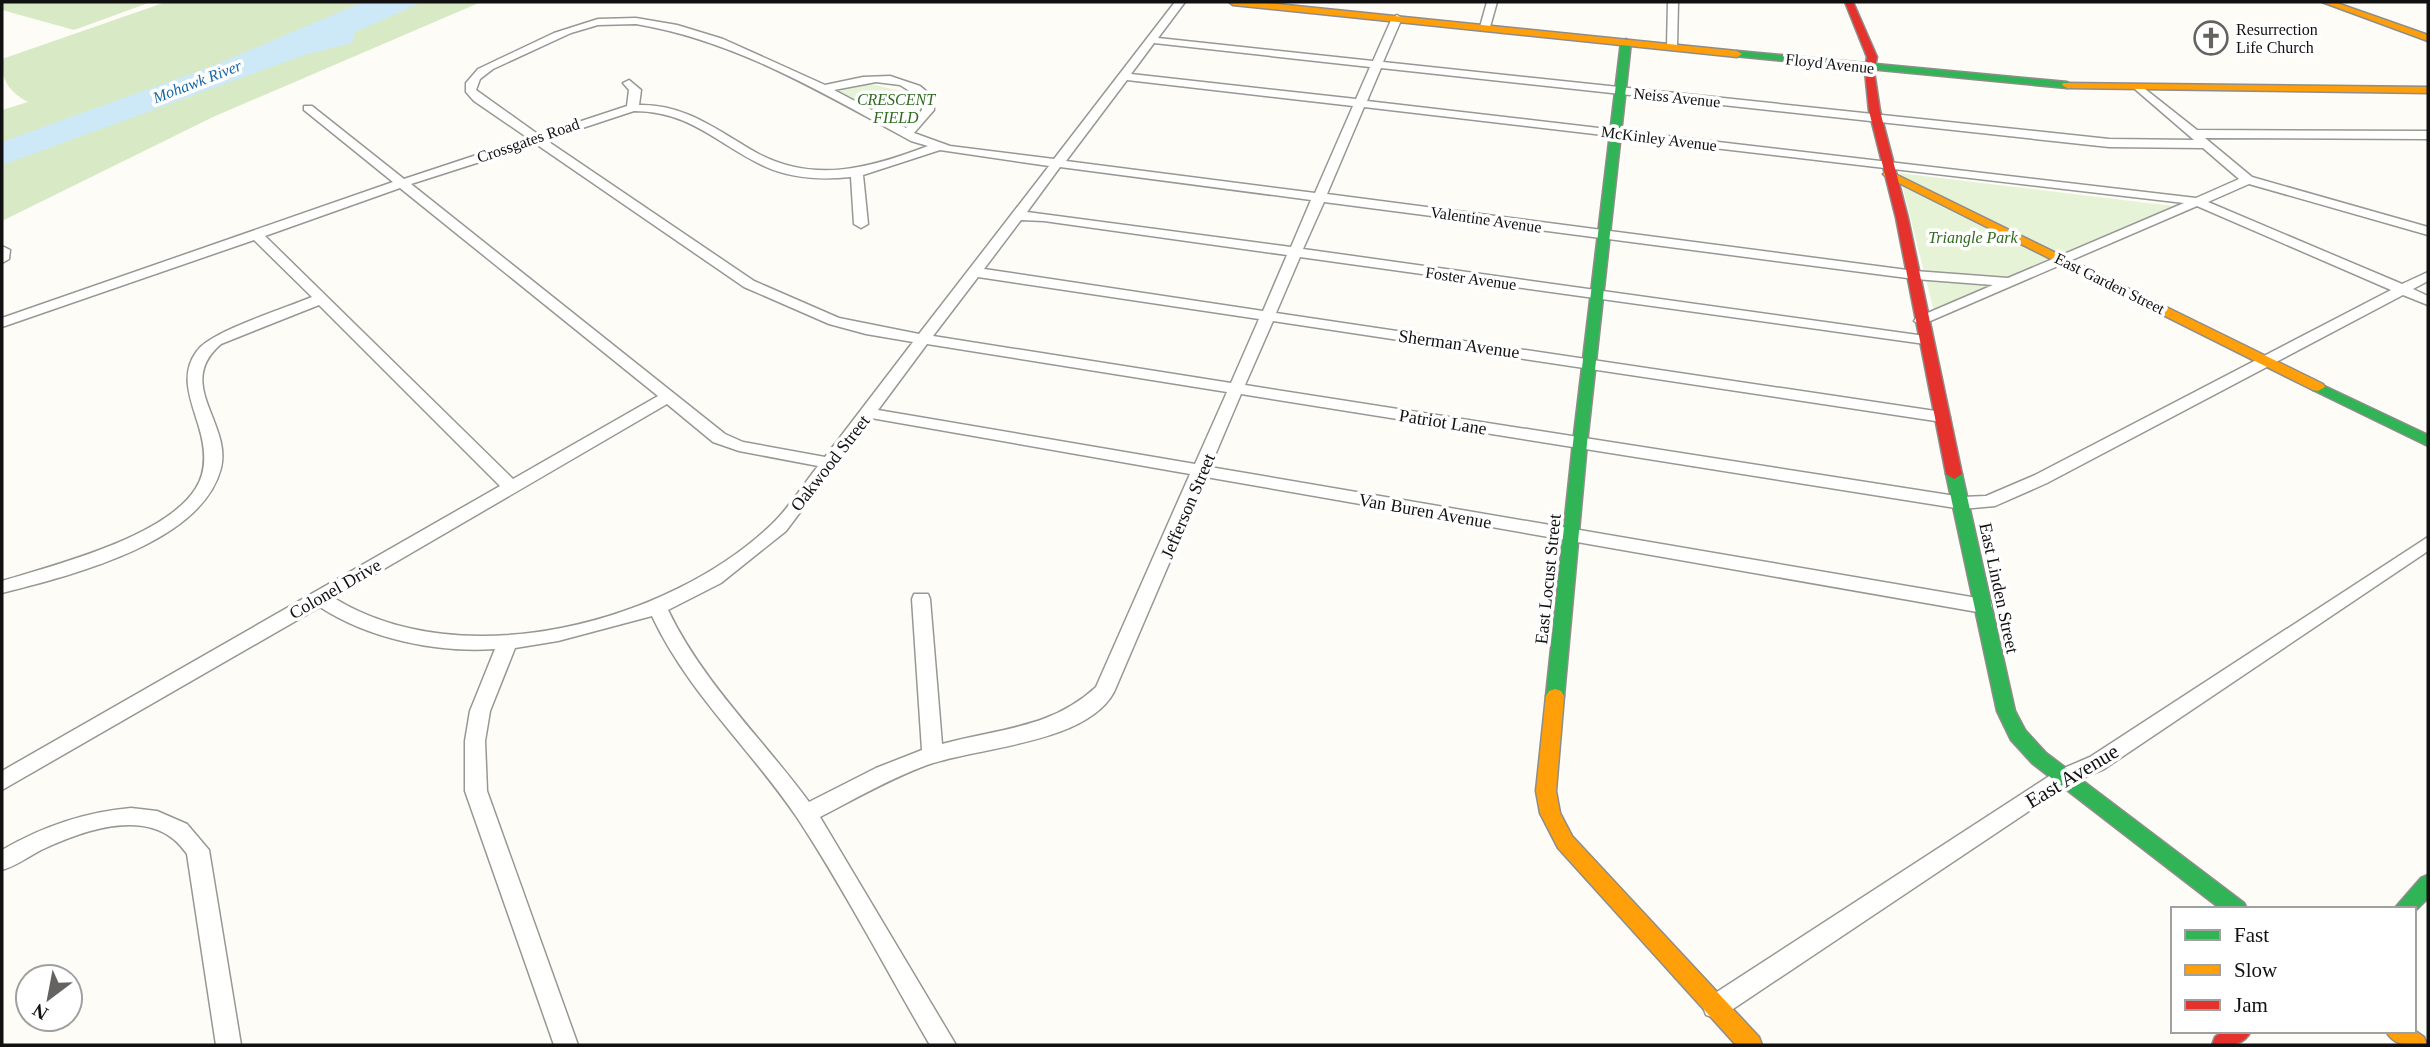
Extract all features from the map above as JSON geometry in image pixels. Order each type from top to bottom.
[{"type":"street","name":"Oakwood Street","points":[[320,597],[368,622],[402,635],[446,642],[508,642],[542,639],[589,628],[657,607],[712,579],[751,552],[780,527],[1180,2]]},
{"type":"street","name":"Floyd Avenue","points":[[1233,2],[2043,85],[2428,90]]},
{"type":"street","points":[[1485,27],[1492,2]]},
{"type":"street","points":[[1672,47],[1673,2]]},
{"type":"street","points":[[1831,2],[1853,56],[1868,67]]},
{"type":"street","points":[[1849,2],[1872,57],[1868,67],[1888,169]]},
{"type":"street","points":[[2326,2],[2428,38]]},
{"type":"street","name":"Jefferson Street","points":[[806,814],[881,775],[933,755],[1049,728],[1087,710],[1104,692],[1120,662],[1397,18]]},
{"type":"street","name":"Patriot Lane","points":[[822,90],[743,48],[712,37],[628,21],[592,23],[569,30],[493,66],[477,75],[470,83],[470,90],[478,99],[749,284],[795,309],[866,331],[925,338],[1962,503],[1989,502],[2041,479],[2428,276]]},
{"type":"street","name":"Neiss Avenue","points":[[1151,40],[2109,143],[2205,144]]},
{"type":"street","name":"East Locust Street","points":[[1626,42],[1618,91],[1580,443],[1547,781],[1550,813],[1565,842],[1594,877],[1751,1045]]},
{"type":"street","name":"McKinley Avenue","points":[[1124,76],[1614,133],[1888,169],[2195,201]]},
{"type":"street","points":[[822,90],[875,79],[891,79],[920,90],[927,97],[928,110],[906,134]]},
{"type":"street","points":[[629,83],[635,90],[633,108]]},
{"type":"street","points":[[2140,88],[2248,180],[2428,230]]},
{"type":"street","points":[[822,90],[906,134],[939,147]]},
{"type":"street","name":"Crossgates Road","points":[[2,323],[403,183],[633,108],[650,106],[679,111],[776,166],[792,172],[826,176],[857,174],[884,168],[939,147],[1058,164]]},
{"type":"street","points":[[309,108],[719,438],[831,463]]},
{"type":"street","points":[[2193,134],[2428,135]]},
{"type":"street","name":"Valentine Avenue","points":[[1058,164],[1914,275],[2010,282]]},
{"type":"street","name":"East Garden Street","points":[[1888,169],[2062,260],[2428,441]]},
{"type":"street","name":"East Linden Street","points":[[1888,169],[1914,275],[1925,340],[2006,711],[2018,735],[2039,758],[2234,907]]},
{"type":"street","points":[[857,174],[862,224]]},
{"type":"street","points":[[1921,321],[2248,180]]},
{"type":"street","points":[[2195,201],[2428,301]]},
{"type":"street","name":"Foster Avenue","points":[[1017,216],[1044,217],[1925,340]]},
{"type":"street","points":[[256,234],[511,487]]},
{"type":"street","name":"Sherman Avenue","points":[[975,272],[1942,417]]},
{"type":"street","points":[[2,587],[119,550],[171,522],[195,502],[209,482],[213,464],[195,366],[204,351],[216,341],[320,299]]},
{"type":"street","name":"Colonel Drive","points":[[2,781],[668,397]]},
{"type":"street","name":"Van Buren Avenue","points":[[869,413],[1983,606]]},
{"type":"street","name":"East Avenue","points":[[1715,1007],[2064,777],[2097,763],[2428,544]]},
{"type":"street","points":[[921,599],[933,755]]},
{"type":"street","points":[[657,607],[670,638],[695,677],[783,779],[806,814],[944,1045]]},
{"type":"street","points":[[508,642],[480,711],[475,741],[476,791],[566,1045]]},
{"type":"street","points":[[2,861],[52,834],[83,823],[135,816],[170,822],[187,833],[198,850],[229,1045]]},
{"type":"street","points":[[2406,907],[2428,884]]},
{"type":"street","points":[[2224,1045],[2238,1033]]},
{"type":"street","points":[[2401,1033],[2416,1045]]},
{"type":"green space","points":[[2,2],[151,2],[74,30],[2,10]]},
{"type":"green space","points":[[166,2],[481,2],[213,117],[2,221],[2,110],[28,102],[8,85],[3,73],[2,59]]},
{"type":"green space","name":"CRESCENT FIELD","points":[[871,84],[905,92],[918,107],[916,116],[898,130],[826,92]]},
{"type":"green space","name":"Triangle Park","points":[[1899,173],[2173,206],[1935,315]]},
{"type":"water","name":"Mohawk River","points":[[363,2],[423,2],[355,32],[352,43],[304,55],[2,165],[2,142],[215,65]]},
{"type":"traffic: fast","points":[[1555,696],[1580,443],[1626,42]]},
{"type":"traffic: fast","points":[[1737,54],[2067,85]]},
{"type":"traffic: fast","points":[[2318,387],[2428,441]]},
{"type":"traffic: fast","points":[[1954,474],[2006,711],[2018,735],[2039,758],[2234,907]]},
{"type":"traffic: fast","points":[[2406,907],[2428,884]]},
{"type":"traffic: slow","points":[[1233,2],[1737,54]]},
{"type":"traffic: slow","points":[[2326,2],[2428,38]]},
{"type":"traffic: slow","points":[[2067,85],[2428,90]]},
{"type":"traffic: slow","points":[[1889,174],[2318,387]]},
{"type":"traffic: slow","points":[[1555,696],[1546,791],[1550,813],[1565,842],[1751,1045]]},
{"type":"traffic: slow","points":[[2400,1033],[2416,1045]]},
{"type":"traffic: jam","points":[[1849,2],[1872,57],[1870,71],[1874,111],[1902,218],[1954,474]]},
{"type":"traffic: jam","points":[[2223,1045],[2238,1033]]},
{"type":"place","name":"Resurrection Life Church","points":[[2211,38]]}]
